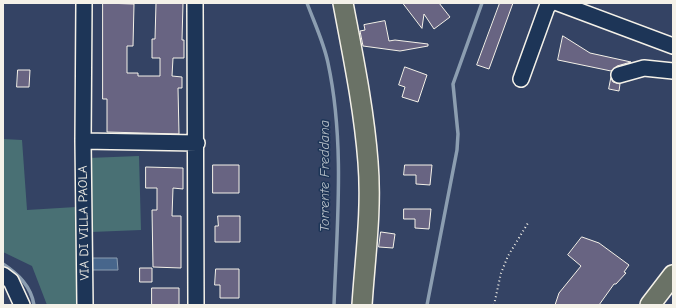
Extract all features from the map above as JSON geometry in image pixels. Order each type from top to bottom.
[{"type":"main road","points":[[343,3],[360,90],[368,163],[369,210],[363,304]]},
{"type":"main road","points":[[650,305],[673,275]]},
{"type":"street","name":"VIA DI VILLA PAOLA","points":[[84,3],[83,141],[85,305]]},
{"type":"street","points":[[195,3],[197,143],[196,305]]},
{"type":"street","points":[[522,79],[547,7],[551,3]]},
{"type":"street","points":[[558,3],[673,46]]},
{"type":"street","points":[[619,75],[644,68],[673,71]]},
{"type":"street","points":[[83,141],[197,143]]},
{"type":"street","points":[[3,275],[11,282],[22,305]]},
{"type":"path","points":[[494,305],[501,273],[508,256],[528,223]]},
{"type":"green space","points":[[3,139],[22,140],[27,210],[76,207],[78,305],[47,305],[32,266],[3,252]]},
{"type":"green space","points":[[139,156],[141,230],[91,232],[88,158]]},
{"type":"water","points":[[92,258],[117,258],[118,270],[92,270]]},
{"type":"building","points":[[103,3],[134,4],[133,46],[127,46],[127,73],[138,73],[138,76],[160,76],[160,58],[152,58],[152,39],[155,39],[156,3],[183,3],[182,40],[184,40],[184,58],[173,58],[172,76],[182,77],[182,88],[178,88],[179,134],[107,132],[107,99],[103,99]]},
{"type":"building","points":[[403,3],[439,3],[450,17],[434,29],[424,14],[422,28]]},
{"type":"building","points":[[500,3],[513,3],[489,69],[477,65]]},
{"type":"building","points":[[385,21],[389,41],[395,40],[428,44],[428,46],[400,51],[363,46],[360,31],[365,30],[364,25]]},
{"type":"building","points":[[563,36],[590,53],[631,62],[617,66],[611,71],[558,60]]},
{"type":"building","points":[[405,67],[427,75],[418,102],[402,97],[405,87],[399,85]]},
{"type":"building","points":[[18,70],[30,70],[29,87],[17,87]]},
{"type":"building","points":[[611,78],[613,82],[620,84],[619,91],[609,89]]},
{"type":"building","points":[[213,165],[239,165],[239,193],[213,193]]},
{"type":"building","points":[[405,165],[432,165],[430,185],[416,184],[416,175],[404,175]]},
{"type":"building","points":[[146,167],[183,168],[183,189],[173,188],[172,216],[181,216],[181,268],[153,267],[152,210],[157,210],[157,188],[146,188]]},
{"type":"building","points":[[404,209],[431,209],[429,229],[415,228],[415,219],[404,219]]},
{"type":"building","points":[[218,216],[240,216],[240,242],[215,242],[215,226],[218,226]]},
{"type":"building","points":[[381,232],[395,234],[393,248],[379,247]]},
{"type":"building","points":[[582,237],[599,243],[629,265],[624,272],[626,273],[616,284],[614,284],[599,305],[555,305],[559,293],[581,266],[568,255]]},
{"type":"building","points":[[140,268],[152,268],[152,282],[140,282]]},
{"type":"building","points":[[216,269],[239,269],[239,298],[220,298],[220,285],[215,285]]},
{"type":"building","points":[[152,288],[179,288],[179,305],[152,305]]},
{"type":"waterway","name":"Torrente Freddana","points":[[307,3],[326,55],[337,123],[338,214],[334,305]]},
{"type":"waterway","points":[[427,305],[457,150],[458,134],[453,84],[482,3]]},
{"type":"waterway","points":[[3,264],[14,272],[27,286],[34,305]]}]
